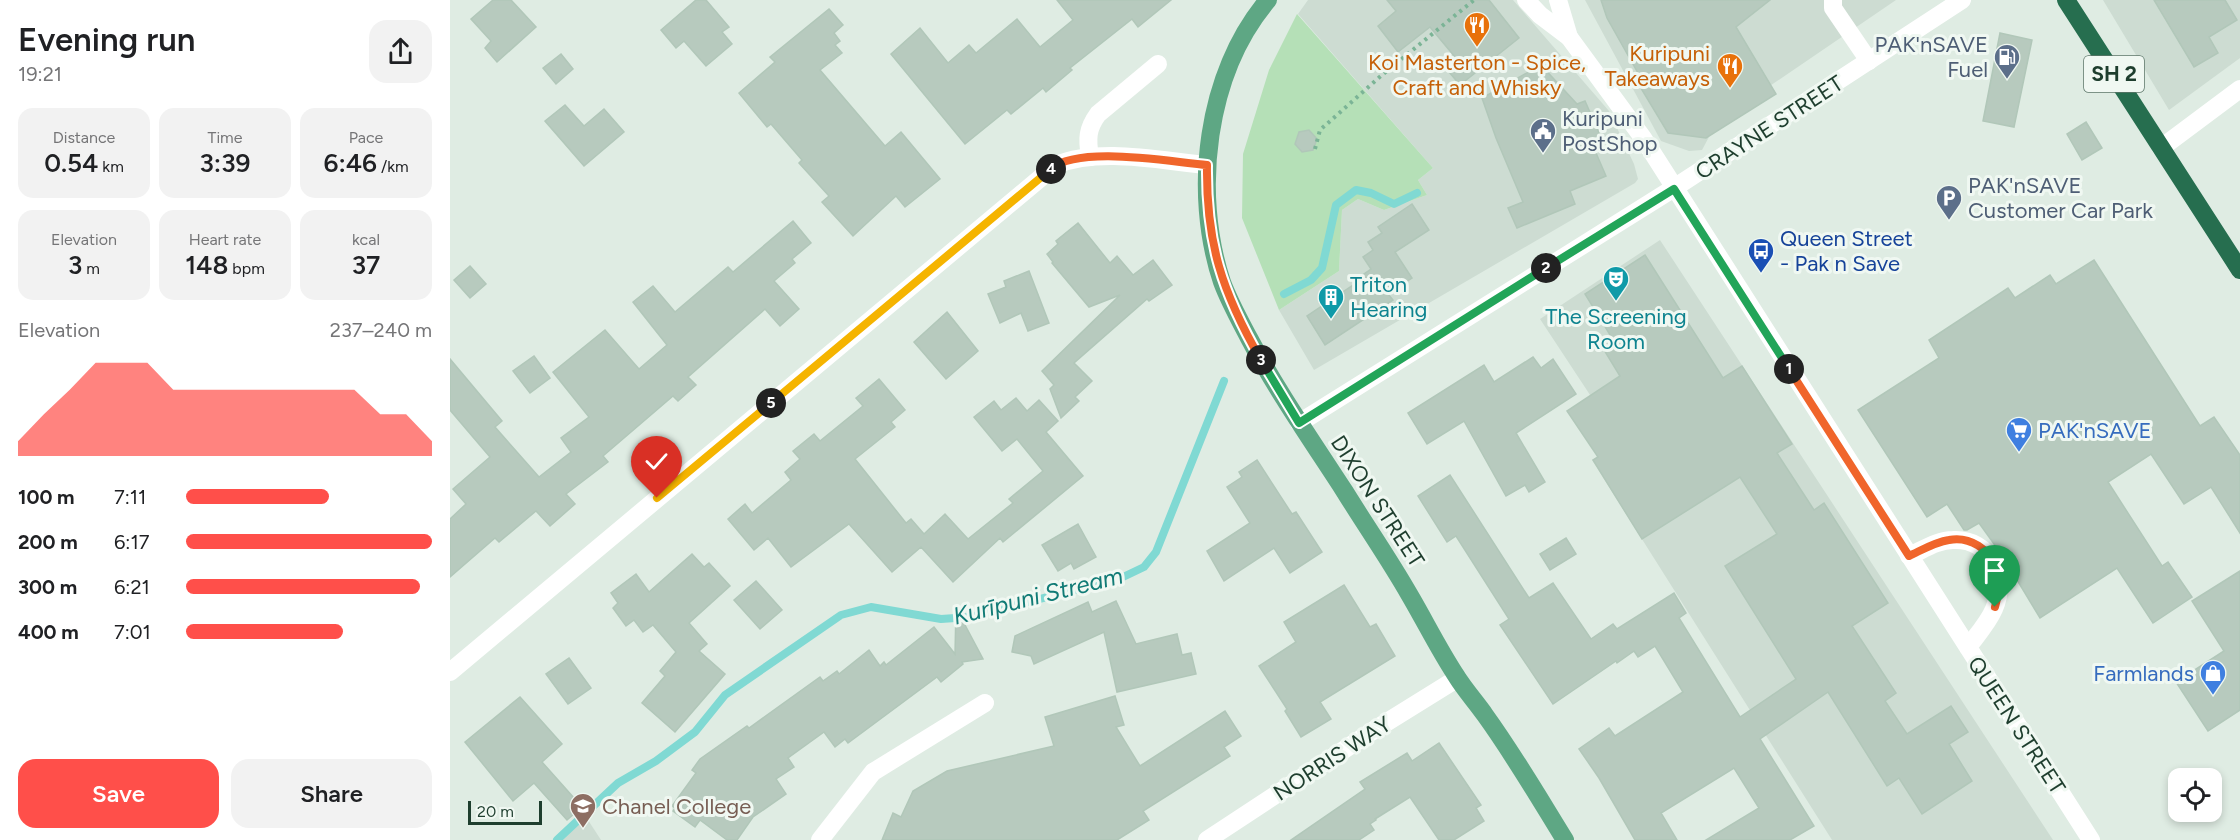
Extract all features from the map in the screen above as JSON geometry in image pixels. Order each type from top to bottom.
[{"type":"highway","name":"SH 2","points":[[2066,0],[2240,270]]},
{"type":"main road","name":"DIXON STREET","points":[[1268,0],[1244,37],[1219,94],[1212,126],[1207,165],[1208,215],[1222,282],[1259,357],[1299,423],[1409,594],[1427,629],[1458,678],[1486,716],[1565,840]]},
{"type":"street","name":"QUEEN STREET","points":[[1526,0],[1540,15],[1569,37],[1637,129],[2091,840]]},
{"type":"street","name":"QUEEN STREET","points":[[1558,0],[1569,37]]},
{"type":"street","points":[[1833,0],[1833,8],[1869,61]]},
{"type":"street","name":"CRAYNE STREET","points":[[1299,423],[1674,189],[1962,0]]},
{"type":"street","points":[[1090,157],[1087,134],[1090,124],[1098,114],[1158,63]]},
{"type":"street","points":[[2161,148],[2240,89]]},
{"type":"street","points":[[450,672],[1056,165],[1068,160],[1090,157],[1124,157],[1207,165]]},
{"type":"street","points":[[1909,556],[1951,539],[1976,543],[1991,558],[1997,569],[1999,584],[1995,607],[1968,647]]},
{"type":"street","name":"NORRIS WAY","points":[[1207,840],[1371,732],[1458,678]]},
{"type":"street","points":[[820,840],[873,772],[986,703]]},
{"type":"path","points":[[1315,149],[1320,130],[1474,0]]},
{"type":"path","points":[[1385,64],[1389,70]]},
{"type":"shaded area","points":[[1308,0],[1513,0],[1609,111],[1634,164],[1638,179],[1635,183],[1314,370],[1279,310],[1339,271],[1342,210],[1358,199],[1384,210],[1427,195],[1418,180],[1433,168],[1298,14]]},
{"type":"shaded area","points":[[1585,0],[1896,0],[1717,122],[1702,150],[1689,151],[1661,141]]},
{"type":"shaded area","points":[[2103,0],[2240,0],[2240,58],[2169,110]]},
{"type":"shaded area","points":[[1660,240],[2053,840],[1832,840],[1592,460],[1621,442],[1540,319]]},
{"type":"shaded area","name":"Chanel College","points":[[586,817],[601,840],[557,840]]},
{"type":"green space","points":[[1297,14],[1433,168],[1418,180],[1427,195],[1384,210],[1358,199],[1342,210],[1339,271],[1279,310],[1242,218],[1243,154],[1269,70]]},
{"type":"building","points":[[493,0],[511,0],[536,27],[497,62],[485,48],[491,41],[471,19]]},
{"type":"building","points":[[696,0],[706,0],[729,27],[722,32],[732,44],[706,66],[684,41],[676,48],[661,30]]},
{"type":"building","points":[[1057,0],[1171,0],[1138,27],[1132,19],[1070,68],[1072,70],[1046,92],[1043,88],[1011,114],[1007,110],[965,144],[891,54],[920,28],[948,63],[969,45],[976,53],[1017,19],[1040,47],[1073,20]]},
{"type":"building","points":[[1387,0],[1489,0],[1519,38],[1460,85],[1444,66],[1455,57],[1430,27],[1398,52],[1378,26],[1396,11]]},
{"type":"building","points":[[1601,0],[1770,0],[1736,27],[1776,94],[1706,138],[1668,133],[1639,85],[1643,82],[1607,18]]},
{"type":"building","points":[[2154,0],[2225,0],[2237,20],[2209,37],[2218,53],[2194,67]]},
{"type":"building","points":[[829,9],[843,25],[834,33],[840,41],[835,45],[842,53],[820,70],[885,146],[901,132],[940,179],[905,207],[896,196],[853,236],[822,202],[829,196],[799,163],[802,160],[771,124],[767,127],[739,93],[775,62],[770,57]]},
{"type":"building","name":"PAK'nSAVE Fuel","points":[[2000,33],[2032,40],[2014,127],[1983,121]]},
{"type":"building","points":[[561,54],[573,69],[556,84],[543,68]]},
{"type":"building","points":[[1541,65],[1577,104],[1585,101],[1603,142],[1593,146],[1606,176],[1570,191],[1575,204],[1517,228],[1508,208],[1523,202],[1482,98]]},
{"type":"building","points":[[565,105],[584,126],[604,109],[624,132],[584,166],[545,121]]},
{"type":"building","points":[[2086,122],[2102,148],[2082,160],[2067,134]]},
{"type":"building","points":[[1309,130],[1317,139],[1313,150],[1302,152],[1295,144],[1299,132]]},
{"type":"building","points":[[1412,204],[1429,230],[1395,252],[1412,278],[1388,294],[1393,300],[1325,345],[1307,316],[1362,279],[1361,276],[1371,269],[1363,257],[1373,250],[1368,242],[1382,233],[1378,227]]},
{"type":"building","points":[[793,221],[811,243],[792,259],[795,263],[774,281],[799,309],[780,326],[765,309],[688,377],[696,385],[678,401],[673,396],[603,456],[608,462],[566,494],[575,504],[550,526],[536,511],[499,542],[495,538],[450,577],[450,519],[466,504],[453,489],[490,457],[450,410],[450,359],[502,421],[495,427],[539,477],[571,452],[561,438],[589,417],[553,372],[605,330],[639,369],[667,345],[633,302],[653,286],[675,312],[728,267],[733,272]]},
{"type":"building","points":[[1078,223],[1110,263],[1117,256],[1133,275],[1153,260],[1172,285],[1149,301],[1147,299],[1074,363],[1092,381],[1075,397],[1079,401],[1061,418],[1050,389],[1054,385],[1042,371],[1120,295],[1089,307],[1052,263],[1047,254],[1058,244],[1056,241]]},
{"type":"building","points":[[1645,255],[1723,378],[1742,366],[1792,444],[1777,453],[1814,510],[1824,503],[1888,603],[1852,626],[1896,693],[1885,701],[1907,734],[1951,706],[1968,732],[1949,744],[1972,781],[1922,814],[1899,778],[1887,786],[1828,692],[1760,739],[1814,826],[1790,840],[1706,840],[1759,808],[1734,768],[1661,813],[1677,840],[1635,840],[1599,778],[1579,749],[1609,728],[1615,736],[1683,692],[1655,646],[1638,657],[1634,651],[1617,663],[1616,661],[1553,704],[1500,625],[1509,619],[1456,536],[1447,542],[1418,496],[1450,475],[1529,598],[1553,583],[1591,639],[1613,624],[1617,629],[1674,593],[1686,613],[1679,618],[1740,717],[1796,679],[1725,566],[1777,534],[1740,477],[1642,539],[1593,460],[1598,457],[1567,411],[1620,376],[1601,345],[1612,338],[1585,294]]},
{"type":"building","name":"PAK'nSAVE","points":[[2094,260],[2200,426],[2214,417],[2240,455],[2240,533],[2211,487],[2184,504],[2151,454],[2108,482],[2162,566],[2168,562],[2192,597],[2153,623],[2117,568],[2040,618],[2002,555],[1979,523],[1964,530],[1947,504],[1927,517],[1858,410],[1939,358],[1929,340],[2008,288],[2015,298],[2050,275],[2056,284]]},
{"type":"building","points":[[470,266],[486,284],[470,298],[454,280]]},
{"type":"building","points":[[1029,271],[1049,323],[1028,331],[1021,313],[1000,323],[988,294],[1006,287],[1004,281]]},
{"type":"building","points":[[947,312],[978,351],[946,379],[914,342]]},
{"type":"building","points":[[534,356],[550,378],[530,393],[513,371]]},
{"type":"building","points":[[1533,357],[1541,368],[1553,359],[1576,394],[1516,433],[1545,482],[1529,492],[1525,485],[1506,496],[1464,421],[1427,444],[1408,413],[1484,365],[1494,382]]},
{"type":"building","points":[[879,379],[905,410],[891,422],[895,427],[855,459],[906,523],[911,519],[924,534],[945,514],[968,539],[1013,503],[1009,499],[1043,471],[1017,439],[1002,451],[974,417],[994,401],[1001,410],[1016,398],[1027,411],[1039,400],[1058,421],[1046,432],[1083,476],[1003,542],[1000,538],[953,582],[921,547],[892,572],[849,524],[791,567],[768,538],[754,550],[728,519],[745,504],[752,513],[791,480],[785,472],[800,459],[793,451],[814,434],[820,441],[863,406],[856,398]]},
{"type":"building","points":[[1257,460],[1292,514],[1296,512],[1322,552],[1290,573],[1274,548],[1224,581],[1207,551],[1250,523],[1227,487],[1242,477],[1239,472]]},
{"type":"building","points":[[1078,524],[1096,557],[1074,569],[1071,563],[1058,571],[1042,545]]},
{"type":"building","points":[[1566,538],[1576,554],[1550,570],[1540,554]]},
{"type":"building","points":[[692,554],[704,567],[709,563],[730,586],[689,623],[707,644],[699,651],[725,674],[675,732],[642,703],[665,676],[660,671],[676,652],[653,625],[643,632],[634,620],[626,626],[613,608],[618,603],[611,593],[636,574],[649,592]]},
{"type":"building","points":[[2240,571],[2240,710],[2208,731],[2176,682],[2224,651],[2192,601]]},
{"type":"building","points":[[756,581],[782,610],[760,629],[734,600]]},
{"type":"building","points":[[1344,585],[1370,627],[1376,624],[1395,656],[1320,702],[1331,719],[1301,737],[1285,711],[1287,709],[1259,666],[1296,642],[1284,622]]},
{"type":"building","points":[[1116,601],[1136,644],[1177,634],[1182,655],[1191,653],[1196,674],[1117,692],[1104,632],[1034,664],[1031,656],[1012,652],[1015,636],[1088,602],[1092,612]]},
{"type":"building","points":[[956,608],[983,659],[962,662],[963,664],[941,682],[937,677],[848,743],[845,739],[835,747],[824,732],[788,758],[794,767],[776,779],[786,794],[753,817],[737,840],[727,840],[700,820],[695,827],[673,811],[675,808],[672,806],[696,773],[692,770],[700,759],[747,726],[749,728],[820,677],[823,681],[837,671],[839,674],[869,650],[880,666],[884,662],[886,665],[934,627],[955,654]]},
{"type":"building","points":[[569,658],[591,688],[568,704],[546,674]]},
{"type":"building","points":[[1115,696],[1124,725],[1116,727],[1140,766],[1225,711],[1241,736],[1224,747],[1230,756],[1143,811],[1149,820],[1117,840],[882,840],[893,813],[901,817],[913,791],[947,771],[1054,746],[1045,717]]},
{"type":"building","points":[[520,697],[562,744],[542,762],[582,807],[567,820],[534,783],[513,801],[465,742]]},
{"type":"building","points":[[1439,743],[1481,805],[1476,808],[1484,821],[1454,840],[1439,840],[1410,797],[1375,819],[1370,824],[1374,830],[1359,840],[1291,840],[1365,789],[1360,782],[1407,753],[1412,761]]},
{"type":"waterway","name":"Kurīpuni Stream","points":[[1284,294],[1311,280],[1322,268],[1336,205],[1356,190],[1371,193],[1394,204],[1417,193]]},
{"type":"waterway","name":"Kurīpuni Stream","points":[[557,840],[618,783],[656,761],[695,732],[725,695],[841,615],[871,607],[941,619],[970,617],[1121,578],[1144,567],[1156,552],[1224,381]]},
{"type":"place","name":"Koi Masterton - Spice, Craft and Whisky","points":[[1477,48]]},
{"type":"place","name":"PAK'nSAVE Fuel","points":[[2007,80]]},
{"type":"place","name":"Kuripuni Takeaways","points":[[1730,89]]},
{"type":"place","name":"Kuripuni PostShop","points":[[1543,154]]},
{"type":"place","name":"PAK'nSAVE Customer Car Park","points":[[1949,221]]},
{"type":"place","name":"Queen Street - Pak n Save","points":[[1761,274]]},
{"type":"place","name":"The Screening Room","points":[[1616,302]]},
{"type":"place","name":"Triton Hearing","points":[[1331,320]]},
{"type":"place","name":"PAK'nSAVE","points":[[2019,453]]},
{"type":"place","name":"Farmlands","points":[[2213,696]]},
{"type":"place","name":"Chanel College","points":[[583,829]]},
{"type":"route","points":[[657,498],[1056,165],[1068,160],[1102,156],[1207,165],[1208,215],[1222,282],[1259,357],[1299,423],[1674,189],[1909,556],[1951,539],[1976,543],[1991,558],[1997,569],[1999,584],[1995,607]]}]
